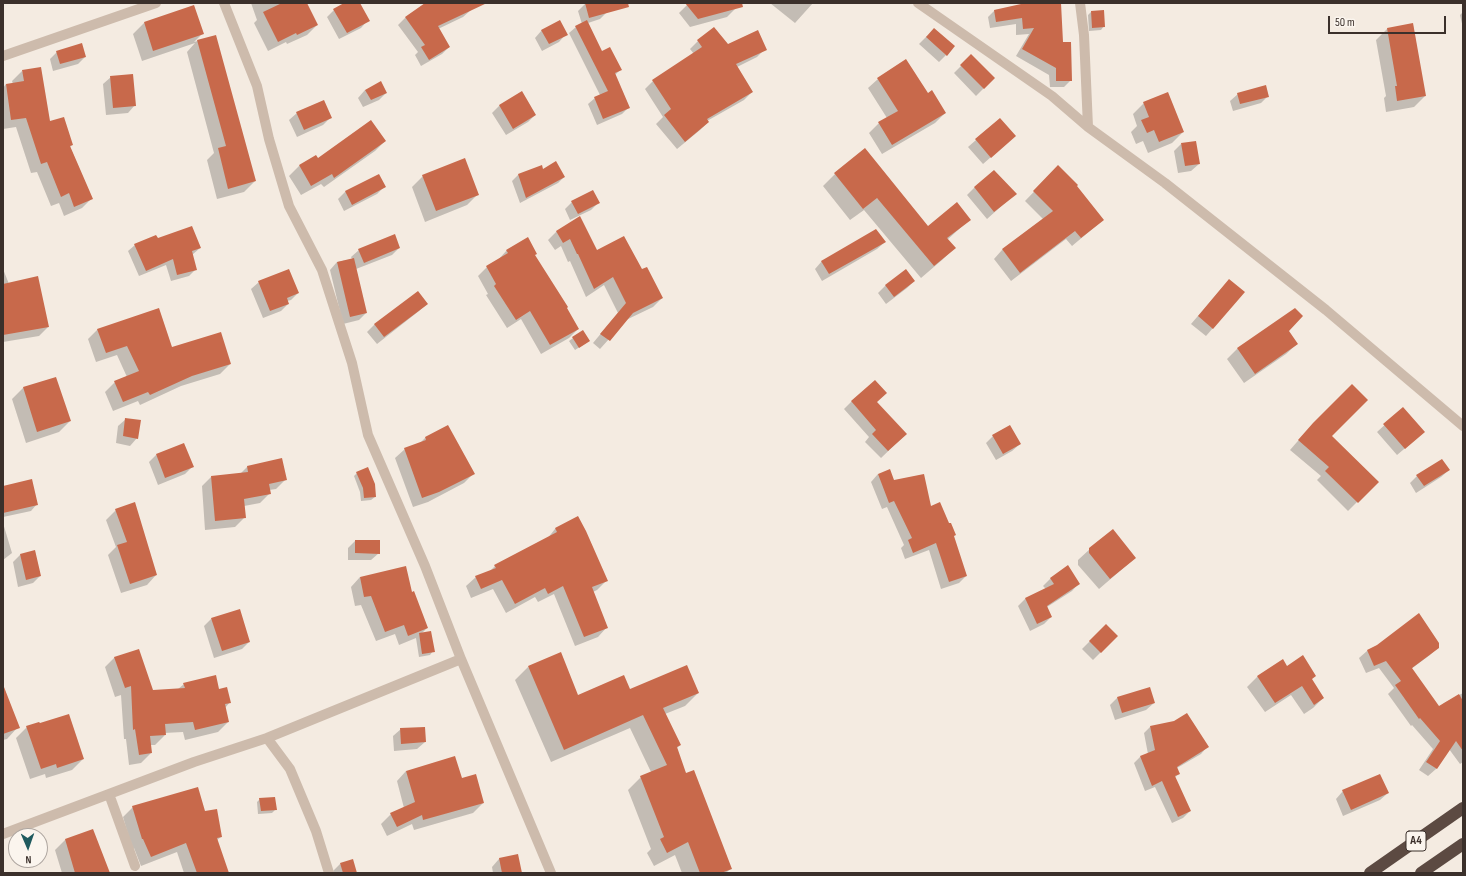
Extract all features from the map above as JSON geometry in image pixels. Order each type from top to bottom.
[{"type":"highway","name":"A4","points":[[1370,873],[1463,808]]},
{"type":"highway","name":"A4","points":[[1420,873],[1463,844]]},
{"type":"street","points":[[3,56],[156,3]]},
{"type":"street","points":[[224,3],[257,86],[268,139],[289,206],[324,278],[352,363],[368,435],[425,566],[461,659],[551,873]]},
{"type":"street","points":[[918,3],[1052,96],[1088,127],[1165,183],[1326,310],[1463,426]]},
{"type":"street","points":[[1080,3],[1084,35],[1088,127]]},
{"type":"street","points":[[3,834],[194,762],[267,738],[461,659]]},
{"type":"street","points":[[267,738],[290,769],[316,831],[329,873]]},
{"type":"street","points":[[109,794],[134,866]]},
{"type":"building","points":[[282,3],[307,3],[318,25],[297,35],[296,33],[278,42],[263,12]]},
{"type":"building","points":[[344,3],[360,3],[370,21],[347,33],[333,9]]},
{"type":"building","points":[[425,3],[487,3],[438,26],[450,47],[429,60],[421,47],[425,45],[405,17]]},
{"type":"building","points":[[585,3],[628,3],[629,7],[589,18]]},
{"type":"building","points":[[685,3],[742,3],[743,7],[698,19]]},
{"type":"building","points":[[1061,3],[1063,42],[1071,42],[1072,81],[1056,81],[1056,68],[1022,49],[1034,28],[1023,29],[1022,18],[996,22],[994,10],[1021,4]]},
{"type":"building","points":[[194,5],[204,34],[153,51],[144,22]]},
{"type":"building","points":[[1104,10],[1105,27],[1092,28],[1091,11]]},
{"type":"building","points":[[560,20],[568,35],[549,44],[541,30]]},
{"type":"building","points":[[587,20],[602,51],[610,47],[622,70],[615,73],[630,108],[603,119],[594,97],[608,91],[575,26]]},
{"type":"building","points":[[1413,23],[1426,96],[1397,101],[1395,86],[1397,86],[1387,28]]},
{"type":"building","points":[[714,27],[728,44],[758,30],[767,50],[736,64],[753,92],[707,119],[709,122],[685,142],[664,115],[671,109],[652,80],[702,47],[697,40]]},
{"type":"building","points":[[934,28],[955,46],[947,56],[926,37]]},
{"type":"building","points":[[216,35],[256,181],[228,189],[218,148],[226,146],[197,40]]},
{"type":"building","points":[[82,43],[86,57],[60,64],[56,51]]},
{"type":"building","points":[[971,54],[995,78],[984,89],[960,65]]},
{"type":"building","points":[[906,59],[928,93],[932,90],[946,113],[892,145],[878,122],[898,111],[877,78]]},
{"type":"building","points":[[41,67],[50,121],[64,117],[73,145],[70,146],[93,199],[74,207],[69,193],[61,197],[47,162],[41,164],[26,118],[11,120],[6,84],[24,81],[22,70]]},
{"type":"building","points":[[133,74],[136,106],[113,108],[110,76]]},
{"type":"building","points":[[381,81],[387,93],[371,100],[365,90]]},
{"type":"building","points":[[1266,85],[1269,97],[1240,104],[1237,93]]},
{"type":"building","points":[[522,91],[536,115],[513,129],[499,105]]},
{"type":"building","points":[[1168,92],[1184,132],[1159,142],[1154,130],[1147,133],[1141,120],[1149,117],[1143,102]]},
{"type":"building","points":[[324,100],[332,118],[304,130],[296,112]]},
{"type":"building","points":[[1000,118],[1016,136],[991,158],[975,139]]},
{"type":"building","points":[[371,120],[386,141],[334,178],[332,174],[311,186],[299,165],[316,155],[318,158]]},
{"type":"building","points":[[1196,141],[1200,164],[1185,166],[1181,143]]},
{"type":"building","points":[[865,148],[928,226],[957,202],[971,220],[947,238],[956,248],[934,266],[877,198],[863,209],[834,173]]},
{"type":"building","points":[[465,158],[479,195],[436,211],[422,175]]},
{"type":"building","points":[[556,161],[565,177],[526,198],[518,174],[542,165],[543,169]]},
{"type":"building","points":[[1058,165],[1078,185],[1077,186],[1104,220],[1081,238],[1075,231],[1020,273],[1002,249],[1053,211],[1033,191]]},
{"type":"building","points":[[994,170],[1017,194],[994,212],[974,187]]},
{"type":"building","points":[[379,174],[386,187],[352,205],[345,191]]},
{"type":"building","points":[[593,190],[600,203],[578,214],[571,201]]},
{"type":"building","points":[[580,216],[597,250],[624,236],[642,269],[647,267],[663,298],[633,313],[610,341],[600,334],[626,303],[613,277],[594,289],[570,239],[563,243],[556,231]]},
{"type":"building","points":[[192,226],[201,248],[192,251],[197,270],[177,275],[173,259],[146,271],[134,244],[156,235],[158,238]]},
{"type":"building","points":[[876,229],[886,242],[829,274],[821,261]]},
{"type":"building","points":[[395,234],[400,248],[364,263],[358,249]]},
{"type":"building","points":[[528,237],[537,254],[535,255],[568,307],[567,308],[579,329],[550,345],[530,311],[516,320],[494,286],[496,284],[486,266],[508,253],[506,250]]},
{"type":"building","points":[[354,258],[367,313],[350,317],[337,262]]},
{"type":"building","points":[[289,269],[299,293],[287,298],[289,304],[270,311],[258,281]]},
{"type":"building","points":[[906,269],[915,281],[894,297],[885,285]]},
{"type":"building","points":[[38,276],[49,327],[3,335],[3,284]]},
{"type":"building","points":[[1229,279],[1245,292],[1213,329],[1198,316]]},
{"type":"building","points":[[418,291],[428,304],[384,337],[374,324]]},
{"type":"building","points":[[159,308],[172,347],[221,332],[231,364],[192,376],[150,395],[148,392],[123,402],[114,381],[139,371],[127,346],[106,353],[97,329]]},
{"type":"building","points":[[1295,308],[1303,316],[1289,331],[1298,344],[1255,374],[1237,348]]},
{"type":"building","points":[[583,330],[590,341],[579,348],[572,337]]},
{"type":"building","points":[[56,377],[71,421],[37,432],[23,387]]},
{"type":"building","points":[[875,380],[887,393],[877,402],[907,434],[888,451],[872,434],[876,430],[851,401]]},
{"type":"building","points":[[1352,384],[1368,400],[1332,436],[1379,482],[1358,503],[1325,471],[1329,467],[1298,440]]},
{"type":"building","points":[[1403,407],[1425,432],[1405,449],[1383,424]]},
{"type":"building","points":[[125,418],[141,420],[138,439],[123,436]]},
{"type":"building","points":[[448,425],[475,474],[439,492],[422,498],[404,448],[426,440],[425,437]]},
{"type":"building","points":[[1010,425],[1021,444],[1003,454],[992,435]]},
{"type":"building","points":[[184,443],[194,467],[165,478],[156,454]]},
{"type":"building","points":[[282,458],[287,480],[269,484],[271,494],[244,499],[246,518],[215,521],[211,476],[248,472],[247,466]]},
{"type":"building","points":[[1442,459],[1450,470],[1424,486],[1416,475]]},
{"type":"building","points":[[368,467],[375,484],[376,497],[364,498],[363,488],[356,472]]},
{"type":"building","points":[[890,469],[894,480],[924,474],[931,506],[940,502],[949,523],[951,523],[956,535],[954,536],[967,576],[949,582],[936,543],[913,553],[908,540],[912,538],[894,501],[889,503],[878,474]]},
{"type":"building","points":[[32,479],[38,505],[3,513],[3,486]]},
{"type":"building","points":[[135,502],[157,575],[130,584],[117,545],[127,542],[115,509]]},
{"type":"building","points":[[578,516],[608,581],[592,587],[608,628],[584,637],[563,586],[548,594],[545,588],[515,604],[502,580],[481,589],[475,576],[496,568],[494,565],[557,532],[555,528]]},
{"type":"building","points":[[1113,529],[1136,558],[1110,579],[1089,553],[1089,548]]},
{"type":"building","points":[[355,540],[380,540],[380,554],[355,553]]},
{"type":"building","points":[[35,550],[41,576],[26,580],[20,554]]},
{"type":"building","points":[[1068,565],[1080,584],[1047,606],[1052,617],[1037,624],[1025,598],[1054,584],[1050,578]]},
{"type":"building","points":[[406,566],[412,592],[414,591],[428,628],[408,636],[404,625],[385,632],[371,596],[364,597],[360,577]]},
{"type":"building","points":[[240,609],[250,642],[222,651],[211,618]]},
{"type":"building","points":[[1419,613],[1439,643],[1439,648],[1412,668],[1439,706],[1459,694],[1463,701],[1463,751],[1456,741],[1437,769],[1426,762],[1440,741],[1420,718],[1419,719],[1395,685],[1401,681],[1386,661],[1374,666],[1367,650],[1377,645]]},
{"type":"building","points":[[1106,624],[1118,636],[1101,653],[1089,641]]},
{"type":"building","points":[[431,631],[435,652],[422,654],[419,633]]},
{"type":"building","points":[[139,649],[153,690],[185,688],[183,683],[216,675],[219,689],[227,687],[231,703],[225,704],[229,722],[195,730],[193,722],[165,724],[166,735],[150,736],[152,753],[139,755],[135,729],[133,730],[131,686],[125,688],[114,657]]},
{"type":"building","points":[[561,652],[578,695],[624,675],[630,689],[687,665],[699,693],[663,708],[681,745],[677,747],[686,773],[694,770],[732,869],[721,873],[700,873],[688,842],[667,853],[660,839],[664,837],[640,776],[667,765],[643,715],[564,750],[528,666]]},
{"type":"building","points":[[1303,655],[1316,676],[1312,679],[1324,698],[1314,705],[1302,686],[1275,703],[1257,676],[1283,659],[1287,666]]},
{"type":"building","points":[[3,687],[20,728],[3,734]]},
{"type":"building","points":[[1150,687],[1155,703],[1122,713],[1117,697]]},
{"type":"building","points":[[1187,713],[1209,747],[1177,767],[1180,774],[1175,776],[1191,811],[1178,817],[1162,781],[1152,786],[1140,756],[1155,750],[1150,726],[1174,721]]},
{"type":"building","points":[[69,714],[84,759],[57,768],[56,764],[41,769],[26,726]]},
{"type":"building","points":[[425,727],[426,742],[401,744],[400,728]]},
{"type":"building","points":[[455,756],[462,778],[476,774],[484,803],[423,820],[422,815],[397,827],[390,813],[415,802],[406,771]]},
{"type":"building","points":[[1380,774],[1389,793],[1351,810],[1342,790]]},
{"type":"building","points":[[198,787],[205,811],[217,809],[222,837],[217,838],[229,873],[197,873],[186,843],[151,857],[142,839],[132,806]]},
{"type":"building","points":[[275,797],[277,810],[261,811],[259,798]]},
{"type":"building","points":[[93,829],[110,873],[75,873],[65,839]]},
{"type":"building","points":[[518,854],[522,873],[502,873],[499,858]]},
{"type":"building","points":[[353,859],[357,873],[343,873],[340,863]]}]
